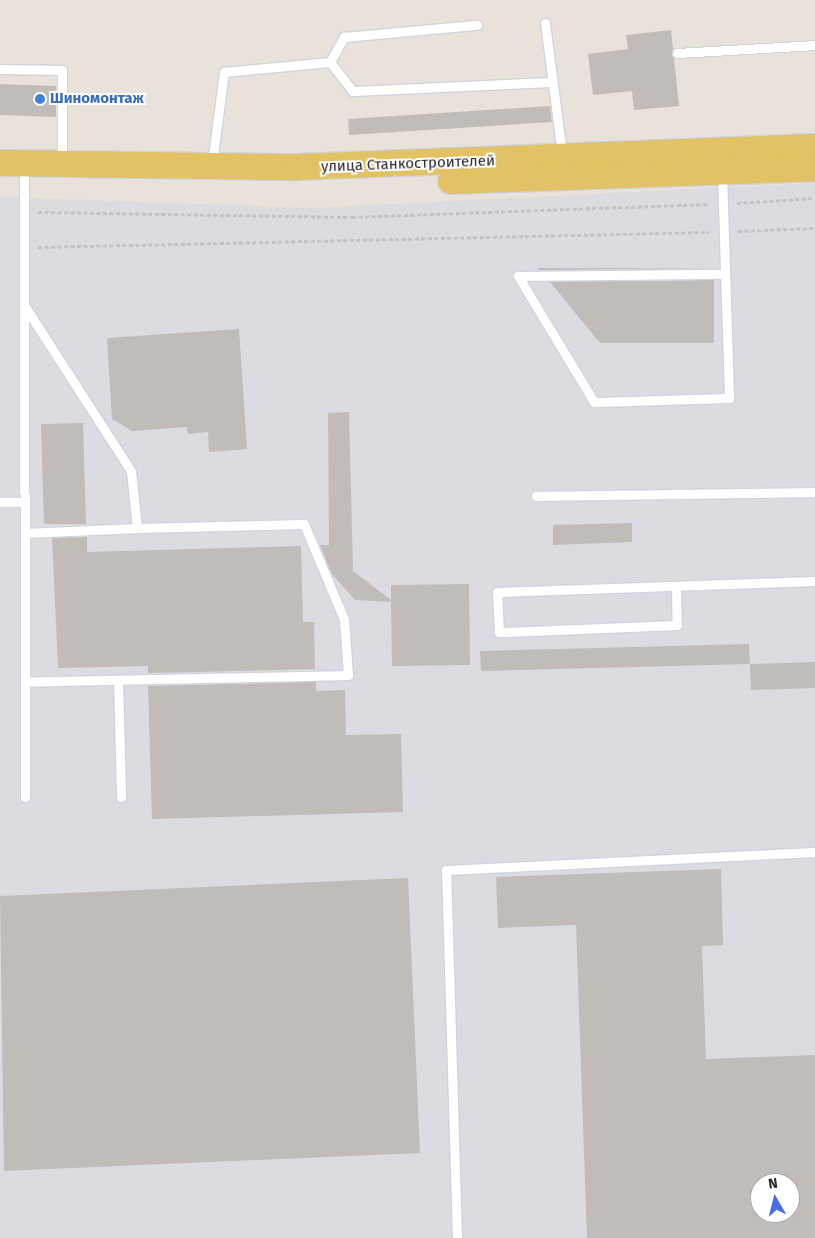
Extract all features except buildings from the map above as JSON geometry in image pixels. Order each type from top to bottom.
[{"type":"main road","name":"улица Станкостроителей","points":[[12,170],[298,184],[722,164],[815,147]]},
{"type":"main road","name":"улица Станкостроителей","points":[[12,170],[62,164],[211,166],[562,159],[815,168]]},
{"type":"lane","points":[[545,23],[562,159]]},
{"type":"lane","points":[[330,62],[344,37],[477,26]]},
{"type":"lane","points":[[677,53],[815,45]]},
{"type":"lane","points":[[330,62],[353,91],[552,82]]},
{"type":"lane","points":[[211,166],[224,72],[330,62]]},
{"type":"lane","points":[[0,69],[62,70],[62,164]]},
{"type":"lane","points":[[722,164],[723,274],[729,398],[594,402],[518,276],[723,274]]},
{"type":"lane","points":[[12,170],[24,212],[25,247],[25,797]]},
{"type":"lane","points":[[24,305],[131,471],[137,528]]},
{"type":"lane","points":[[536,496],[815,492]]},
{"type":"lane","points":[[0,502],[24,502]]},
{"type":"lane","points":[[25,533],[304,524],[344,619],[348,675],[25,682]]},
{"type":"lane","points":[[676,586],[677,625],[499,632],[497,592],[815,581]]},
{"type":"lane","points":[[118,680],[121,797]]},
{"type":"lane","points":[[457,1238],[446,870],[815,852]]},
{"type":"path","points":[[24,212],[352,218],[722,204],[815,198]]},
{"type":"path","points":[[25,247],[722,232],[815,228]]},
{"type":"shaded area","points":[[815,183],[815,1238],[0,1238],[0,197],[311,208]]},
{"type":"place","name":"Шиномонтаж","points":[[40,99]]}]
